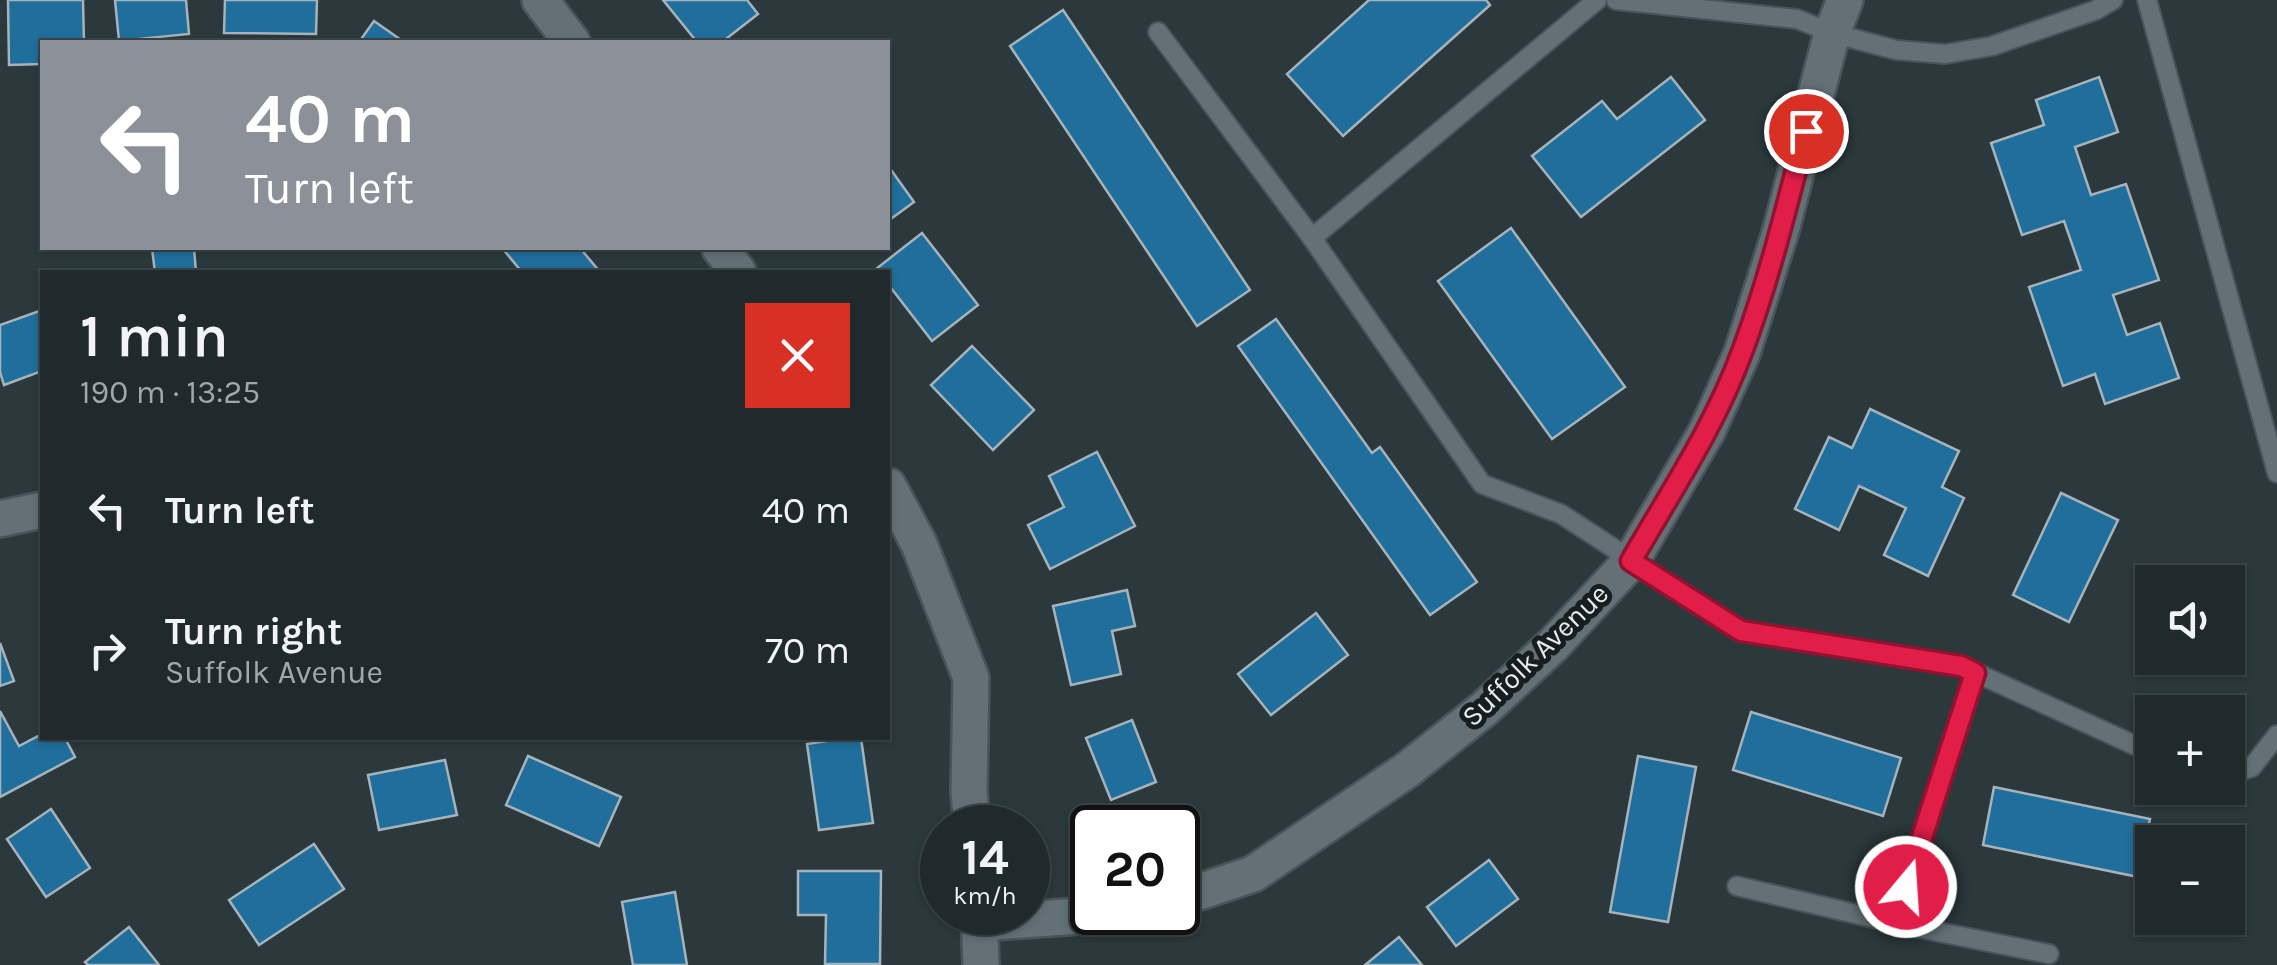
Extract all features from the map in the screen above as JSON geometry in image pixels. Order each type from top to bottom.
[{"type":"street","points":[[540,0],[570,40]]},
{"type":"street","name":"Suffolk Avenue","points":[[1200,892],[1254,874],[1407,770],[1484,709],[1554,645],[1631,561],[1707,431],[1742,353],[1781,230],[1839,16]]},
{"type":"street","points":[[890,490],[919,544],[971,678],[970,805]]},
{"type":"street","points":[[0,519],[40,510]]},
{"type":"street","points":[[980,935],[981,965]]},
{"type":"lane","points":[[1312,238],[1596,0]]},
{"type":"lane","points":[[1616,0],[1797,19],[1839,16],[1896,50],[1945,54],[1992,46],[2096,10],[2113,0]]},
{"type":"lane","points":[[2146,0],[2277,473]]},
{"type":"lane","points":[[1158,32],[1312,238],[1482,484],[1562,514],[1741,631],[1961,666],[2135,745]]},
{"type":"lane","points":[[1894,923],[1975,673]]},
{"type":"lane","points":[[2245,770],[2252,767],[2277,735]]},
{"type":"lane","points":[[1736,886],[2049,954]]},
{"type":"building","points":[[8,0],[83,0],[84,40],[40,40],[40,64],[9,65]]},
{"type":"building","points":[[115,0],[186,0],[189,34],[119,40]]},
{"type":"building","points":[[225,0],[317,0],[316,34],[224,33]]},
{"type":"building","points":[[663,0],[747,0],[758,14],[725,40],[695,40]]},
{"type":"building","points":[[1369,0],[1486,0],[1490,5],[1343,136],[1287,74]]},
{"type":"building","points":[[1063,10],[1250,290],[1197,326],[1010,46]]},
{"type":"building","points":[[374,21],[401,40],[360,40]]},
{"type":"building","points":[[1671,77],[1705,120],[1581,217],[1532,156],[1602,101],[1617,119]]},
{"type":"building","points":[[2099,77],[2118,132],[2075,147],[2091,195],[2126,184],[2159,280],[2113,295],[2127,335],[2160,323],[2179,378],[2105,404],[2095,374],[2063,386],[2029,287],[2081,270],[2064,221],[2022,235],[1991,143],[2044,125],[2036,100]]},
{"type":"building","points":[[890,168],[914,202],[890,220]]},
{"type":"building","points":[[1511,228],[1625,387],[1552,439],[1438,281]]},
{"type":"building","points":[[922,233],[978,305],[932,341],[890,287],[890,270],[876,269]]},
{"type":"building","points":[[152,250],[194,250],[196,270],[155,270]]},
{"type":"building","points":[[504,250],[582,250],[598,270],[520,270]]},
{"type":"building","points":[[40,311],[40,372],[4,385],[0,372],[0,325]]},
{"type":"building","points":[[1276,319],[1372,453],[1380,447],[1477,582],[1430,615],[1238,346]]},
{"type":"building","points":[[972,346],[1034,410],[993,450],[931,385]]},
{"type":"building","points":[[1870,409],[1959,451],[1942,487],[1964,498],[1928,576],[1884,555],[1906,508],[1859,486],[1839,530],[1795,509],[1829,437],[1852,448]]},
{"type":"building","points":[[1097,452],[1135,526],[1050,569],[1028,525],[1064,507],[1049,476]]},
{"type":"building","points":[[2061,493],[2118,520],[2069,622],[2013,595]]},
{"type":"building","points":[[1127,590],[1135,626],[1112,631],[1121,674],[1071,685],[1053,606]]},
{"type":"building","points":[[1316,613],[1348,655],[1271,715],[1238,674]]},
{"type":"building","points":[[0,643],[14,681],[0,686]]},
{"type":"building","points":[[0,711],[19,746],[40,735],[40,740],[66,740],[75,757],[0,797]]},
{"type":"building","points":[[1751,712],[1901,758],[1883,816],[1733,770]]},
{"type":"building","points":[[1132,720],[1156,782],[1111,800],[1086,738]]},
{"type":"building","points":[[861,740],[873,823],[819,830],[807,744]]},
{"type":"building","points":[[528,756],[621,797],[599,846],[506,805]]},
{"type":"building","points":[[1638,756],[1696,767],[1668,922],[1610,912]]},
{"type":"building","points":[[445,760],[457,815],[379,830],[368,775]]},
{"type":"building","points":[[1994,787],[2150,819],[2149,825],[2135,825],[2135,876],[1983,845]]},
{"type":"building","points":[[51,809],[90,868],[46,897],[7,839]]},
{"type":"building","points":[[314,844],[344,889],[259,945],[229,900]]},
{"type":"building","points":[[1489,860],[1518,899],[1456,946],[1427,907]]},
{"type":"building","points":[[798,871],[881,871],[880,964],[825,964],[826,915],[798,915]]},
{"type":"building","points":[[675,892],[687,965],[633,965],[622,902]]},
{"type":"building","points":[[129,927],[159,965],[85,962]]},
{"type":"building","points":[[1399,937],[1422,965],[1365,965]]},
{"type":"route","points":[[1806,131],[1781,230],[1742,353],[1707,431],[1631,561],[1741,631],[1961,666],[1975,673],[1906,887]]}]
